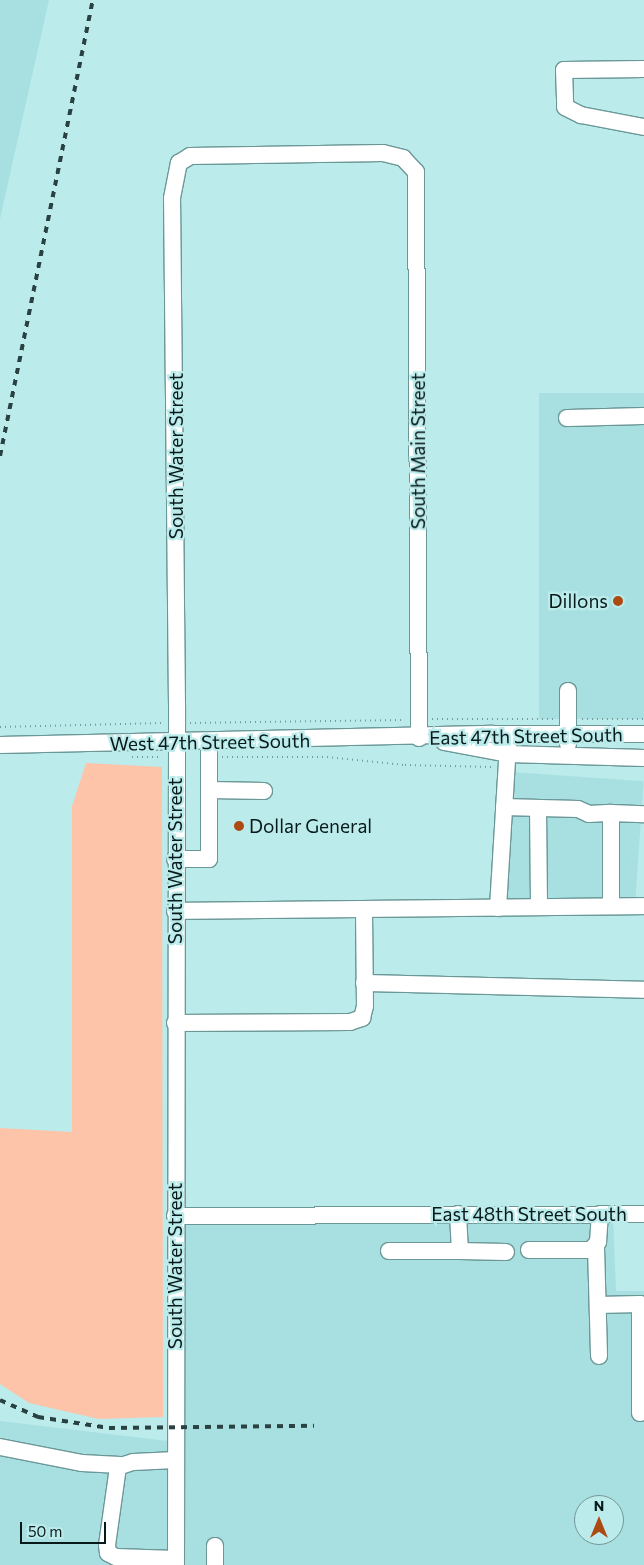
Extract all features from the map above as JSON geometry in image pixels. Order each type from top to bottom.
[{"type":"street","points":[[644,69],[564,70],[565,107],[581,115],[644,127]]},
{"type":"street","name":"South Main Street","points":[[183,160],[199,154],[383,153],[403,158],[412,165],[417,179],[419,738]]},
{"type":"street","name":"South Water Street","points":[[176,1562],[176,723],[172,198],[174,174],[183,160]]},
{"type":"street","points":[[566,418],[644,416]]},
{"type":"street","points":[[568,691],[568,754]]},
{"type":"street","name":"East 47th Street South","points":[[419,738],[509,733],[568,726],[644,734]]},
{"type":"street","points":[[498,908],[509,733]]},
{"type":"street","name":"East 47th Street South","points":[[419,738],[507,761],[568,754],[644,758]]},
{"type":"street","name":"West 47th Street South","points":[[0,745],[209,750],[419,738]]},
{"type":"street","points":[[175,859],[209,859],[209,750]]},
{"type":"street","points":[[210,790],[264,791]]},
{"type":"street","points":[[504,807],[611,814],[644,814]]},
{"type":"street","points":[[538,808],[539,908]]},
{"type":"street","points":[[611,814],[611,906]]},
{"type":"street","points":[[175,911],[644,906]]},
{"type":"street","points":[[175,1023],[350,1022],[362,1018],[364,909]]},
{"type":"street","points":[[364,983],[644,990]]},
{"type":"street","points":[[458,1214],[460,1252]]},
{"type":"street","points":[[600,1214],[596,1247],[600,1356]]},
{"type":"street","name":"East 48th Street South","points":[[175,1216],[644,1214]]},
{"type":"street","points":[[528,1250],[591,1250],[596,1247]]},
{"type":"street","points":[[389,1251],[506,1252]]},
{"type":"street","points":[[598,1305],[640,1304],[640,1413]]},
{"type":"street","points":[[0,1448],[82,1463],[120,1465],[176,1460]]},
{"type":"street","points":[[120,1465],[107,1545],[108,1552],[115,1561],[176,1562]]},
{"type":"street","points":[[215,1546],[215,1565]]},
{"type":"path","points":[[0,727],[419,720],[568,726],[644,719]]},
{"type":"path","points":[[128,757],[176,750]]},
{"type":"path","points":[[209,750],[328,757],[404,764],[507,761]]},
{"type":"shaded area","points":[[0,0],[49,0],[0,219]]},
{"type":"shaded area","points":[[539,393],[644,393],[644,719],[539,719]]},
{"type":"shaded area","points":[[86,763],[162,767],[163,1417],[99,1419],[29,1403],[0,1384],[0,1128],[72,1132],[72,806]]},
{"type":"shaded area","points":[[498,771],[644,781],[635,911],[489,901]]},
{"type":"shaded area","points":[[613,1214],[616,1291],[644,1291],[644,1565],[0,1565],[0,1421],[176,1442],[175,1216]]},
{"type":"railway","points":[[0,456],[93,0]]},
{"type":"railway","points":[[0,1400],[38,1417],[109,1428],[314,1426]]},
{"type":"place","name":"Dillons","points":[[618,601]]},
{"type":"place","name":"Dollar General","points":[[239,826]]}]
